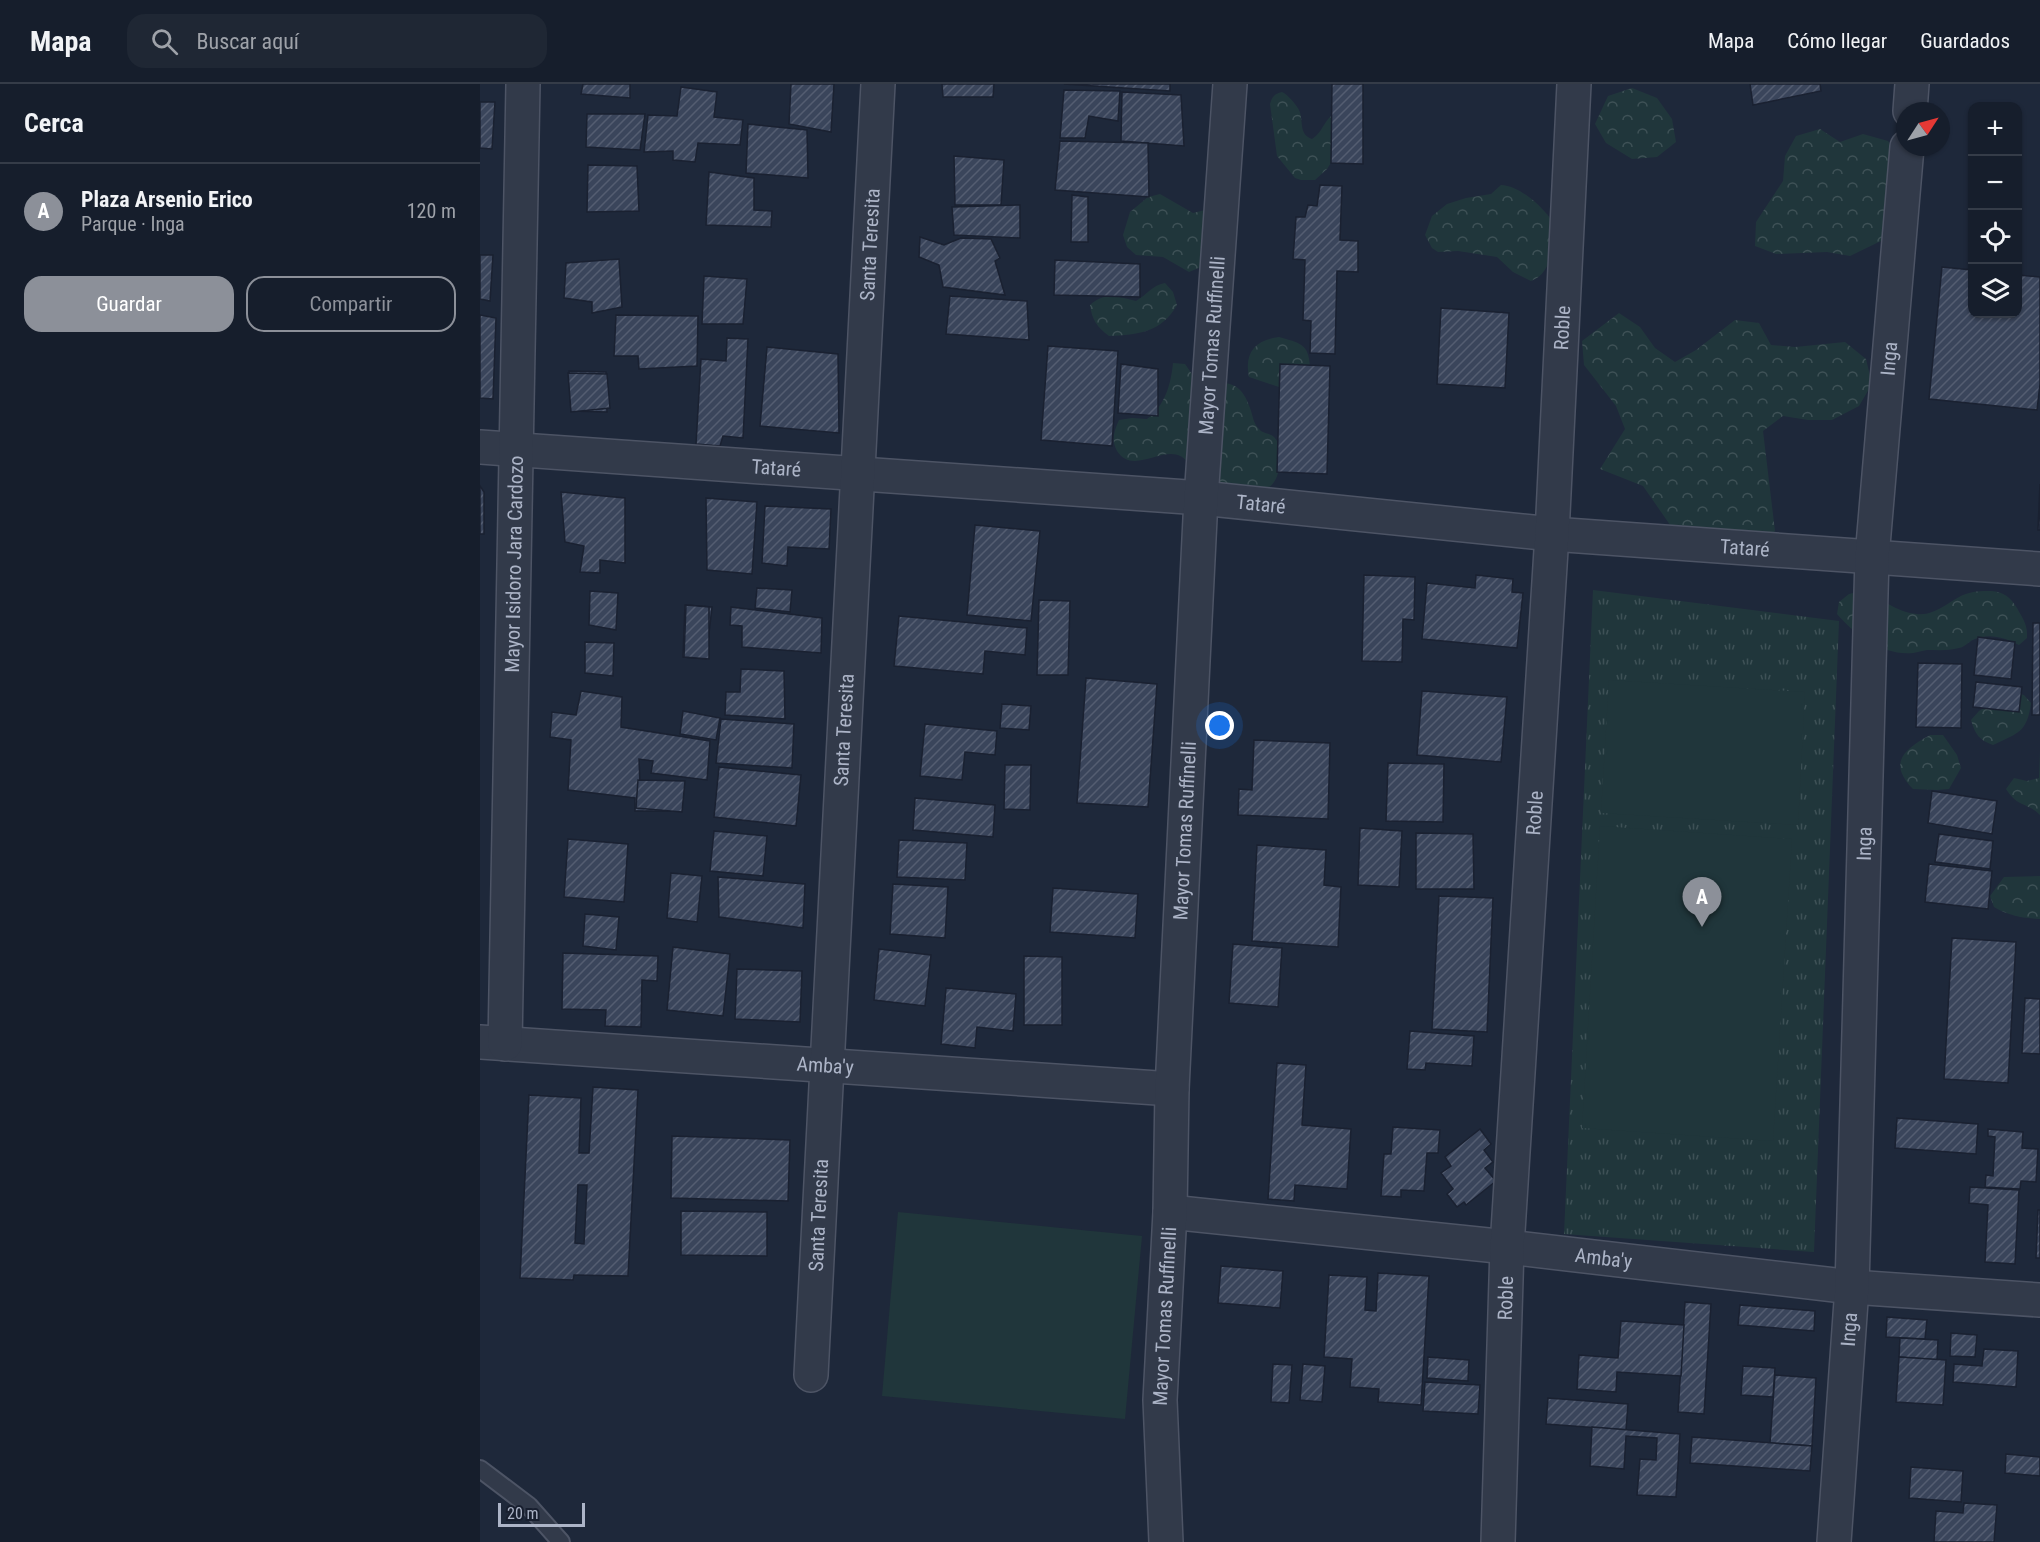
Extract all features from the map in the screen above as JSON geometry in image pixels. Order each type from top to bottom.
[{"type":"street","name":"Mayor Isidoro Jara Cardozo","points":[[492,1043],[516,450],[523,84]]},
{"type":"street","name":"Santa Teresita","points":[[811,1375],[825,1066],[859,474],[878,84]]},
{"type":"street","name":"Mayor Tomas Ruffinelli","points":[[1166,1542],[1160,1401],[1170,1212],[1172,1089],[1201,498],[1230,84]]},
{"type":"street","name":"Roble","points":[[1498,1542],[1507,1247],[1552,534],[1574,84]]},
{"type":"street","points":[[1911,102],[1912,84]]},
{"type":"street","name":"Inga","points":[[1834,1542],[1852,1287],[1872,557],[1906,156]]},
{"type":"street","name":"Tataré","points":[[480,447],[1201,498],[1552,534],[2040,569]]},
{"type":"street","name":"Amba'y","points":[[492,1043],[1172,1089]]},
{"type":"street","name":"Amba'y","points":[[1170,1212],[1507,1247],[1852,1287],[2040,1300]]},
{"type":"lane","points":[[480,1469],[529,1506],[561,1542]]},
{"type":"green space","points":[[1632,88],[1657,98],[1672,119],[1676,142],[1657,157],[1632,159],[1606,143],[1595,124],[1608,96]]},
{"type":"green space","points":[[1282,92],[1297,107],[1303,131],[1312,139],[1329,118],[1337,113],[1334,158],[1327,169],[1315,180],[1295,178],[1277,156],[1270,104],[1274,96]]},
{"type":"green space","points":[[1820,129],[1840,142],[1863,134],[1888,141],[1896,156],[1903,162],[1883,240],[1850,256],[1827,252],[1776,254],[1755,246],[1756,222],[1783,181],[1785,156],[1796,136]]},
{"type":"green space","points":[[1501,185],[1516,189],[1531,199],[1554,224],[1548,265],[1544,272],[1531,281],[1513,272],[1497,257],[1458,251],[1438,252],[1432,248],[1425,235],[1432,216],[1447,204],[1491,194]]},
{"type":"green space","points":[[1160,194],[1193,213],[1217,207],[1206,265],[1189,272],[1163,257],[1136,255],[1127,247],[1123,235],[1130,212],[1148,197]]},
{"type":"green space","points":[[1165,283],[1173,292],[1177,305],[1164,321],[1148,330],[1130,335],[1109,336],[1098,326],[1092,315],[1090,305],[1100,298],[1117,297],[1136,301],[1153,288]]},
{"type":"green space","points":[[1619,313],[1640,327],[1655,348],[1675,362],[1696,350],[1735,320],[1759,323],[1771,345],[1795,347],[1845,342],[1866,359],[1872,384],[1859,406],[1832,420],[1808,420],[1783,416],[1763,431],[1775,531],[1756,548],[1684,545],[1643,486],[1600,469],[1625,429],[1616,406],[1584,365],[1582,341]]},
{"type":"green space","points":[[1279,337],[1302,345],[1308,353],[1310,367],[1282,388],[1249,377],[1248,369],[1248,361],[1253,349],[1263,341]]},
{"type":"green space","points":[[1173,363],[1185,364],[1199,384],[1231,384],[1242,392],[1257,427],[1274,437],[1280,447],[1279,470],[1272,485],[1259,492],[1231,499],[1203,482],[1185,459],[1178,455],[1162,455],[1138,461],[1123,458],[1117,451],[1114,436],[1119,420],[1147,419],[1153,414],[1166,394]]},
{"type":"green space","points":[[1593,590],[1839,621],[1814,1252],[1564,1234]]},
{"type":"green space","points":[[1861,591],[1909,613],[1917,614],[1936,611],[1970,593],[1987,591],[2000,593],[2009,598],[2017,608],[2026,626],[2027,638],[2019,645],[2003,638],[1986,636],[1951,650],[1927,650],[1913,653],[1891,651],[1861,636],[1837,614],[1839,602],[1849,594]]},
{"type":"green space","points":[[1609,680],[1805,692],[1798,825],[1601,813]]},
{"type":"green space","points":[[2011,692],[2024,695],[2031,703],[2027,721],[2020,731],[1993,745],[1978,736],[1971,720],[1979,711]]},
{"type":"green space","points":[[1930,735],[1943,735],[1957,755],[1961,768],[1949,789],[1913,789],[1901,771],[1902,757],[1913,746]]},
{"type":"green space","points":[[2040,751],[2040,815],[2015,799],[2006,789],[2014,778],[2027,781],[2039,778]]},
{"type":"green space","points":[[1600,826],[1792,839],[1773,1141],[1582,1128]]},
{"type":"green space","points":[[2040,876],[2040,919],[2016,916],[1994,907],[1990,896],[2004,877]]},
{"type":"green space","points":[[898,1212],[1142,1236],[1125,1419],[882,1396]]},
{"type":"building","points":[[583,84],[630,84],[630,98],[581,94]]},
{"type":"building","points":[[791,84],[834,84],[831,132],[789,124]]},
{"type":"building","points":[[942,84],[994,84],[993,97],[943,97]]},
{"type":"building","points":[[1064,84],[1170,84],[1170,91]]},
{"type":"building","points":[[1332,84],[1363,84],[1363,164],[1331,163]]},
{"type":"building","points":[[1750,84],[1820,84],[1821,91],[1753,105]]},
{"type":"building","points":[[681,87],[717,92],[714,117],[743,120],[740,145],[698,143],[695,162],[673,160],[673,151],[644,152],[648,115],[677,116]]},
{"type":"building","points":[[1064,90],[1120,91],[1118,121],[1089,116],[1085,138],[1060,138]]},
{"type":"building","points":[[1122,92],[1181,95],[1184,146],[1121,141]]},
{"type":"building","points":[[480,102],[495,102],[492,149],[480,148]]},
{"type":"building","points":[[587,114],[645,114],[640,150],[586,147]]},
{"type":"building","points":[[748,124],[807,130],[808,178],[746,173]]},
{"type":"building","points":[[1060,141],[1148,143],[1149,197],[1055,190]]},
{"type":"building","points":[[954,156],[1004,160],[1001,205],[955,205]]},
{"type":"building","points":[[588,165],[637,166],[639,211],[587,212]]},
{"type":"building","points":[[709,172],[754,178],[754,210],[772,211],[771,227],[706,225]]},
{"type":"building","points":[[1320,185],[1342,186],[1340,240],[1358,241],[1358,272],[1337,271],[1335,354],[1310,353],[1311,321],[1303,320],[1305,260],[1293,259],[1296,217],[1305,217],[1308,205],[1317,206]]},
{"type":"building","points":[[1072,195],[1088,197],[1088,242],[1071,242]]},
{"type":"building","points":[[1020,205],[1020,238],[954,235],[952,207]]},
{"type":"building","points":[[920,237],[944,245],[961,238],[991,239],[1000,258],[995,261],[1005,295],[943,287],[939,265],[919,257]]},
{"type":"building","points":[[480,255],[493,255],[490,301],[480,299]]},
{"type":"building","points":[[619,259],[622,307],[592,313],[592,302],[564,298],[566,263]]},
{"type":"building","points":[[1055,260],[1140,264],[1140,297],[1054,295]]},
{"type":"building","points":[[1942,267],[1968,270],[1968,318],[2022,318],[2022,275],[2040,277],[2040,384],[2037,410],[1929,399]]},
{"type":"building","points":[[704,276],[747,279],[743,324],[702,324]]},
{"type":"building","points":[[950,296],[1027,301],[1029,340],[946,334]]},
{"type":"building","points":[[1441,308],[1509,313],[1505,388],[1437,384]]},
{"type":"building","points":[[480,315],[496,318],[493,399],[480,398]]},
{"type":"building","points":[[616,315],[698,316],[697,366],[639,369],[638,356],[614,356]]},
{"type":"building","points":[[727,338],[748,339],[743,438],[723,436],[720,446],[696,444],[701,359],[726,361]]},
{"type":"building","points":[[1048,346],[1118,351],[1112,446],[1041,440]]},
{"type":"building","points":[[767,347],[838,354],[839,433],[760,426]]},
{"type":"building","points":[[1121,364],[1158,369],[1158,416],[1118,413]]},
{"type":"building","points":[[1280,364],[1330,366],[1327,474],[1277,472]]},
{"type":"building","points":[[569,371],[606,372],[607,412],[571,411]]},
{"type":"building","points":[[568,373],[607,374],[610,408],[571,412]]},
{"type":"building","points":[[2040,484],[2040,530],[2038,530]]},
{"type":"building","points":[[480,486],[484,492],[484,534],[480,534]]},
{"type":"building","points":[[561,492],[625,498],[625,563],[600,560],[600,573],[580,572],[584,546],[565,542]]},
{"type":"building","points":[[706,498],[757,502],[752,574],[707,570]]},
{"type":"building","points":[[765,506],[831,509],[829,549],[788,547],[787,566],[762,563]]},
{"type":"building","points":[[975,525],[1040,531],[1031,621],[967,615]]},
{"type":"building","points":[[1364,575],[1415,577],[1414,620],[1403,619],[1402,662],[1362,661]]},
{"type":"building","points":[[1476,575],[1513,579],[1512,592],[1523,593],[1517,648],[1422,639],[1427,583],[1475,588]]},
{"type":"building","points":[[757,588],[792,590],[790,612],[755,608]]},
{"type":"building","points":[[590,591],[618,593],[616,630],[589,625]]},
{"type":"building","points":[[1039,600],[1070,601],[1068,675],[1037,675]]},
{"type":"building","points":[[685,605],[712,607],[706,659],[683,657]]},
{"type":"building","points":[[686,605],[709,607],[709,659],[684,657]]},
{"type":"building","points":[[731,607],[822,618],[821,653],[742,647],[742,626],[730,625]]},
{"type":"building","points":[[899,616],[1027,628],[1025,655],[985,651],[983,674],[894,666]]},
{"type":"building","points":[[2033,623],[2040,623],[2040,715],[2032,715]]},
{"type":"building","points":[[1978,637],[2015,642],[2011,679],[1974,675]]},
{"type":"building","points":[[585,642],[614,643],[613,676],[585,673]]},
{"type":"building","points":[[1918,663],[1962,664],[1961,728],[1916,727]]},
{"type":"building","points":[[741,669],[784,671],[785,719],[725,715],[726,692],[740,692]]},
{"type":"building","points":[[1086,678],[1157,684],[1148,807],[1077,803]]},
{"type":"building","points":[[1976,682],[2022,687],[2019,712],[1973,707]]},
{"type":"building","points":[[581,691],[622,697],[621,727],[710,741],[707,780],[651,773],[653,761],[639,759],[640,785],[675,787],[677,811],[635,811],[635,798],[568,790],[571,740],[550,737],[552,712],[576,715]]},
{"type":"building","points":[[1422,691],[1507,697],[1501,762],[1417,755]]},
{"type":"building","points":[[1002,704],[1031,706],[1029,730],[1000,728]]},
{"type":"building","points":[[683,711],[720,718],[716,740],[680,734]]},
{"type":"building","points":[[721,719],[794,724],[792,768],[716,763]]},
{"type":"building","points":[[925,724],[997,731],[995,755],[965,752],[962,780],[920,776]]},
{"type":"building","points":[[1254,740],[1330,743],[1328,819],[1238,815],[1239,789],[1252,790]]},
{"type":"building","points":[[1388,763],[1444,764],[1443,822],[1386,821]]},
{"type":"building","points":[[1005,765],[1031,765],[1030,810],[1004,809]]},
{"type":"building","points":[[719,767],[801,775],[796,826],[714,817]]},
{"type":"building","points":[[638,780],[685,781],[682,812],[636,808]]},
{"type":"building","points":[[1932,791],[1997,801],[1992,834],[1928,823]]},
{"type":"building","points":[[915,798],[995,805],[993,837],[913,830]]},
{"type":"building","points":[[1360,828],[1402,831],[1399,887],[1358,885]]},
{"type":"building","points":[[714,831],[767,836],[763,876],[710,871]]},
{"type":"building","points":[[1416,833],[1473,834],[1474,889],[1416,889]]},
{"type":"building","points":[[1939,834],[1993,841],[1990,869],[1935,862]]},
{"type":"building","points":[[568,839],[628,844],[624,902],[564,897]]},
{"type":"building","points":[[899,840],[967,843],[965,880],[897,877]]},
{"type":"building","points":[[1257,845],[1326,850],[1324,885],[1341,887],[1338,947],[1252,941]]},
{"type":"building","points":[[1929,864],[1992,871],[1988,909],[1925,902]]},
{"type":"building","points":[[671,873],[702,876],[697,922],[667,918]]},
{"type":"building","points":[[718,877],[805,884],[803,928],[719,917]]},
{"type":"building","points":[[893,884],[948,887],[945,938],[890,934]]},
{"type":"building","points":[[1053,888],[1138,894],[1135,938],[1050,932]]},
{"type":"building","points":[[1439,896],[1493,898],[1487,1032],[1432,1029]]},
{"type":"building","points":[[585,914],[619,917],[616,950],[583,946]]},
{"type":"building","points":[[1952,938],[2016,942],[2008,1083],[1944,1079]]},
{"type":"building","points":[[1233,944],[1282,948],[1278,1007],[1229,1003]]},
{"type":"building","points":[[673,947],[730,954],[723,1016],[667,1010]]},
{"type":"building","points":[[879,949],[931,955],[925,1006],[874,1000]]},
{"type":"building","points":[[563,953],[658,956],[657,981],[642,980],[641,1027],[605,1026],[606,1010],[562,1009]]},
{"type":"building","points":[[1024,956],[1062,957],[1062,1025],[1024,1025]]},
{"type":"building","points":[[737,969],[802,971],[800,1022],[735,1019]]},
{"type":"building","points":[[946,988],[1016,994],[1013,1031],[977,1027],[975,1048],[941,1044]]},
{"type":"building","points":[[2025,998],[2040,999],[2040,1054],[2022,1053]]},
{"type":"building","points":[[1410,1031],[1474,1036],[1472,1066],[1426,1063],[1425,1070],[1407,1069]]},
{"type":"building","points":[[1277,1063],[1306,1065],[1302,1125],[1351,1129],[1347,1189],[1295,1185],[1294,1201],[1268,1199]]},
{"type":"building","points":[[593,1087],[638,1090],[628,1276],[574,1275],[573,1280],[520,1278],[529,1095],[581,1098],[579,1153],[589,1153]],"holes":[[[578,1185],[587,1185],[584,1244],[575,1243]]]},
{"type":"building","points":[[1897,1118],[1978,1124],[1976,1154],[1895,1148]]},
{"type":"building","points":[[1393,1127],[1440,1130],[1438,1153],[1427,1153],[1424,1191],[1401,1190],[1401,1197],[1381,1196],[1384,1154],[1391,1154]]},
{"type":"building","points":[[1480,1129],[1491,1144],[1484,1150],[1493,1162],[1485,1168],[1496,1181],[1466,1205],[1464,1202],[1457,1207],[1447,1194],[1453,1189],[1441,1173],[1451,1166],[1445,1157]]},
{"type":"building","points":[[1988,1129],[2023,1132],[2022,1148],[2038,1149],[2036,1182],[2021,1181],[2020,1189],[1985,1187],[1986,1175],[1993,1176],[1995,1137],[1988,1136]]},
{"type":"building","points":[[672,1136],[790,1140],[788,1201],[671,1198]]},
{"type":"building","points":[[1970,1187],[2019,1190],[2015,1264],[1985,1262],[1988,1205],[1969,1203]]},
{"type":"building","points":[[2038,1210],[2040,1210],[2040,1258],[2036,1258]]},
{"type":"building","points":[[681,1211],[767,1212],[767,1256],[681,1255]]},
{"type":"building","points":[[1221,1266],[1283,1271],[1280,1308],[1218,1303]]},
{"type":"building","points":[[1378,1273],[1429,1276],[1421,1405],[1378,1402],[1379,1389],[1350,1387],[1352,1359],[1324,1357],[1329,1275],[1367,1277],[1365,1310],[1376,1311]]},
{"type":"building","points":[[1685,1302],[1711,1304],[1704,1414],[1678,1412]]},
{"type":"building","points":[[1740,1305],[1815,1311],[1814,1331],[1738,1325]]},
{"type":"building","points":[[1887,1317],[1927,1320],[1925,1339],[1886,1337]]},
{"type":"building","points":[[1621,1321],[1684,1325],[1681,1376],[1617,1372],[1616,1392],[1577,1389],[1579,1355],[1618,1358]]},
{"type":"building","points":[[1951,1333],[1977,1335],[1975,1357],[1950,1356]]},
{"type":"building","points":[[1900,1338],[1938,1340],[1937,1360],[1899,1357]]},
{"type":"building","points":[[1984,1349],[2018,1351],[2016,1387],[1953,1382],[1954,1364],[1982,1366]]},
{"type":"building","points":[[1428,1357],[1469,1360],[1468,1381],[1427,1378]]},
{"type":"building","points":[[1899,1357],[1946,1360],[1943,1405],[1896,1402]]},
{"type":"building","points":[[1273,1364],[1292,1365],[1289,1403],[1271,1402]]},
{"type":"building","points":[[1303,1364],[1325,1366],[1322,1402],[1300,1400]]},
{"type":"building","points":[[1743,1366],[1775,1368],[1773,1397],[1741,1395]]},
{"type":"building","points":[[1775,1375],[1816,1378],[1812,1446],[1770,1443]]},
{"type":"building","points":[[1425,1382],[1480,1385],[1478,1414],[1423,1411]]},
{"type":"building","points":[[1548,1398],[1628,1404],[1626,1430],[1546,1424]]},
{"type":"building","points":[[1592,1427],[1680,1434],[1676,1497],[1637,1495],[1640,1459],[1656,1460],[1657,1438],[1626,1436],[1624,1469],[1590,1466]]},
{"type":"building","points":[[1692,1437],[1812,1446],[1810,1471],[1690,1463]]},
{"type":"building","points":[[2006,1454],[2040,1457],[2040,1476],[2005,1473]]},
{"type":"building","points":[[1911,1467],[1963,1471],[1961,1502],[1909,1498]]},
{"type":"building","points":[[1964,1503],[1997,1505],[1994,1542],[1934,1542],[1936,1511],[1963,1513]]},
{"type":"place","name":"Plaza Arsenio Erico","points":[[1702,927]]}]
